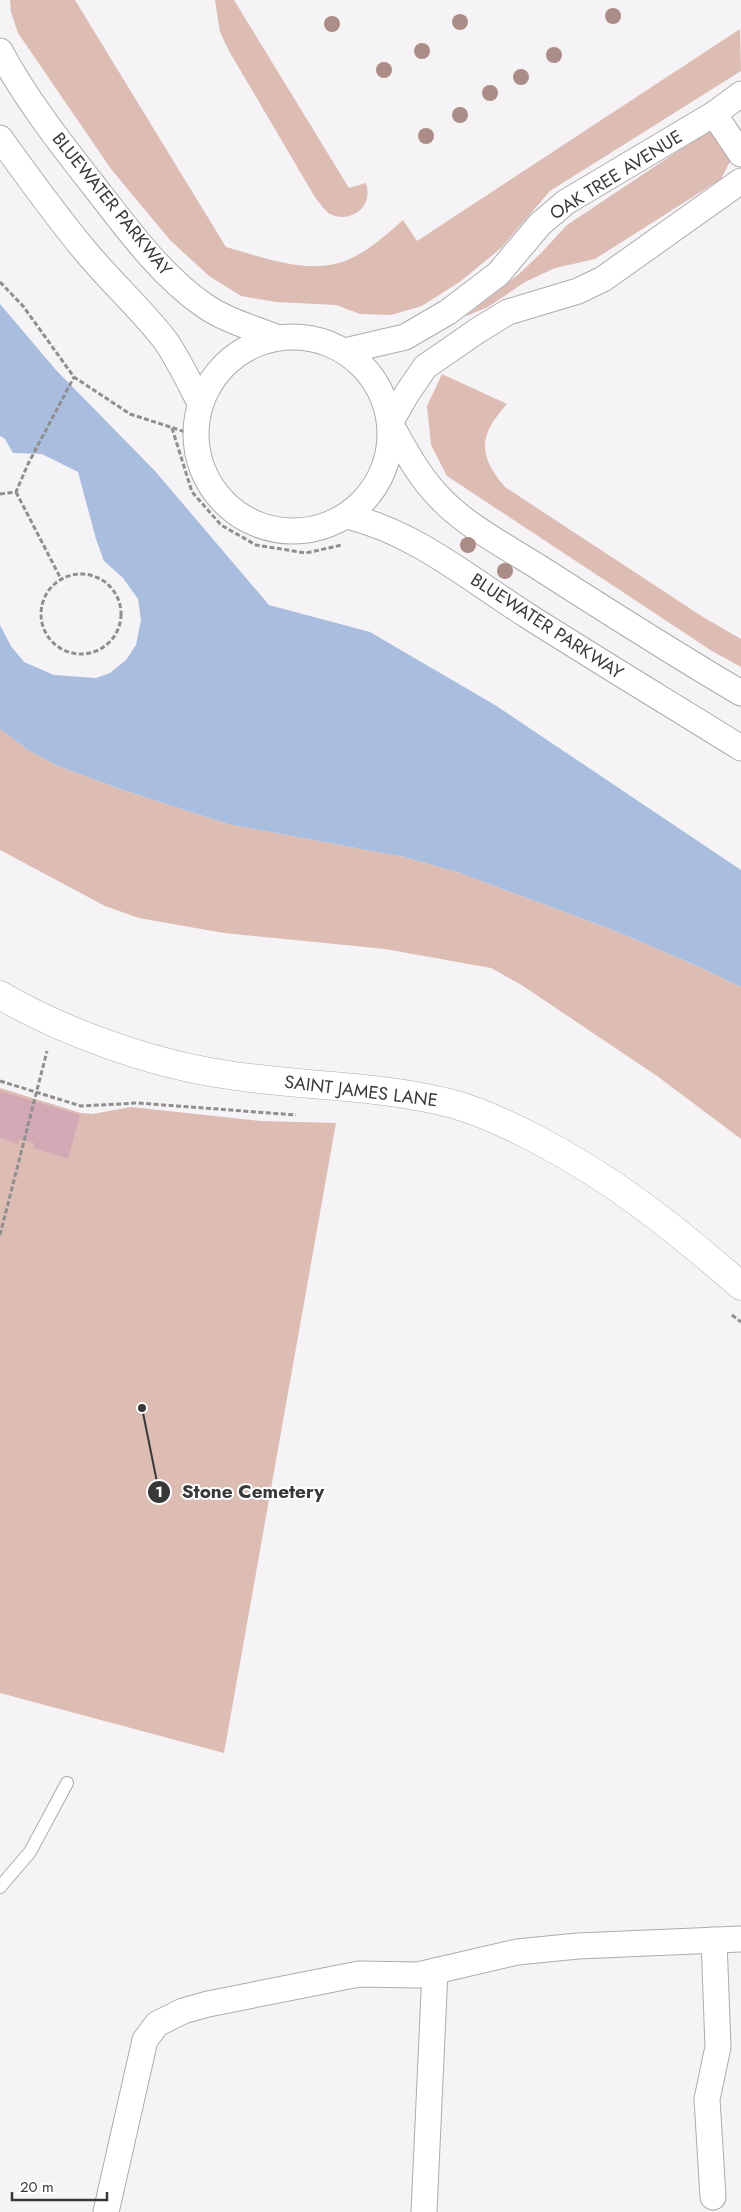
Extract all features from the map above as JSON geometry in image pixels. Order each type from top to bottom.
[{"type":"street","name":"BLUEWATER PARKWAY","points":[[0,51],[31,102],[71,157],[135,238],[163,268],[188,293],[207,308],[278,338]]},
{"type":"street","name":"OAK TREE AVENUE","points":[[345,351],[405,337],[448,312],[498,274],[540,224],[566,202],[714,114],[741,94]]},
{"type":"street","points":[[714,114],[741,154]]},
{"type":"street","points":[[0,138],[33,185],[82,247],[144,314],[165,340],[178,359],[200,403]]},
{"type":"street","points":[[390,423],[425,367],[477,331],[508,312],[578,291],[603,278],[741,181]]},
{"type":"street","points":[[302,337],[324,341],[345,351],[362,364],[376,382],[385,402],[390,423],[390,450],[382,475],[367,498],[347,516],[324,528],[298,532],[271,530],[247,521],[226,506],[209,486],[183,432],[212,379],[230,359],[253,345],[278,338],[302,337]]},
{"type":"street","points":[[390,423],[417,470],[449,507],[480,530],[741,693]]},
{"type":"street","name":"BLUEWATER PARKWAY","points":[[347,516],[393,530],[416,543],[527,616],[741,748]]},
{"type":"street","name":"SAINT JAMES LANE","points":[[0,995],[54,1024],[182,1067],[224,1075],[390,1092],[444,1102],[488,1117],[551,1146],[617,1187],[664,1220],[741,1286]]},
{"type":"street","points":[[713,2197],[707,2099],[718,2047],[714,1940]]},
{"type":"street","points":[[106,2212],[141,2052],[150,2032],[157,2024],[183,2010],[359,1974],[377,1973],[406,1976],[517,1952],[587,1945],[741,1940]]},
{"type":"street","points":[[424,2212],[435,1971]]},
{"type":"lane","points":[[0,1887],[30,1852],[67,1783]]},
{"type":"path","points":[[0,282],[22,306],[74,377],[130,414],[183,432],[192,492],[221,525],[256,545],[306,553],[352,543]]},
{"type":"path","points":[[16,492],[28,464],[74,377]]},
{"type":"path","points":[[0,494],[16,492]]},
{"type":"path","points":[[16,492],[61,579]]},
{"type":"path","points":[[74,574],[87,574],[99,578],[110,585],[117,596],[121,608],[120,621],[116,633],[108,644],[97,651],[83,654],[70,652],[58,647],[48,637],[43,625],[41,612],[47,593],[61,579],[74,574]]},
{"type":"path","points":[[0,1235],[54,1024]]},
{"type":"path","points":[[0,1081],[82,1106],[138,1103],[299,1115]]},
{"type":"path","points":[[726,1311],[741,1322]]},
{"type":"shaded area","points":[[10,0],[75,0],[226,247],[273,261],[307,266],[339,263],[354,257],[373,245],[403,220],[417,241],[740,29],[741,71],[550,191],[501,248],[461,281],[422,306],[391,315],[360,314],[336,305],[276,302],[241,296],[209,276],[170,240],[111,169],[18,33],[11,12]]},
{"type":"shaded area","points":[[215,0],[234,0],[349,188],[366,183],[367,199],[364,206],[353,215],[338,217],[330,214],[316,199],[229,51],[220,32]]},
{"type":"shaded area","points":[[716,128],[733,156],[721,179],[595,259],[555,268],[525,282],[488,307],[464,317],[519,274],[567,225],[687,145]]},
{"type":"shaded area","points":[[442,374],[507,404],[497,415],[491,426],[485,446],[490,465],[505,487],[703,617],[741,639],[741,667],[712,651],[447,476],[431,445],[427,406]]},
{"type":"shaded area","points":[[0,729],[28,750],[58,766],[120,789],[228,824],[404,857],[457,872],[613,930],[741,987],[741,1139],[657,1076],[520,984],[491,968],[385,949],[224,933],[139,918],[105,906],[0,850]]},
{"type":"shaded area","points":[[0,1088],[81,1113],[93,1114],[131,1107],[260,1121],[336,1123],[224,1753],[0,1693]]},
{"type":"water","points":[[0,304],[56,370],[155,471],[269,605],[370,632],[495,705],[741,870],[741,987],[613,930],[457,872],[404,857],[228,824],[120,789],[58,766],[28,750],[0,729],[0,625],[11,646],[24,662],[54,675],[96,678],[110,673],[126,660],[136,645],[141,620],[138,599],[123,578],[104,561],[96,539],[78,472],[42,454],[13,453],[5,439],[0,436]]},
{"type":"building","points":[[0,1091],[80,1115],[68,1159],[33,1148],[34,1143],[19,1139],[18,1144],[0,1138]]},
{"type":"place","name":"Stone Cemetery","points":[[142,1408]]}]
